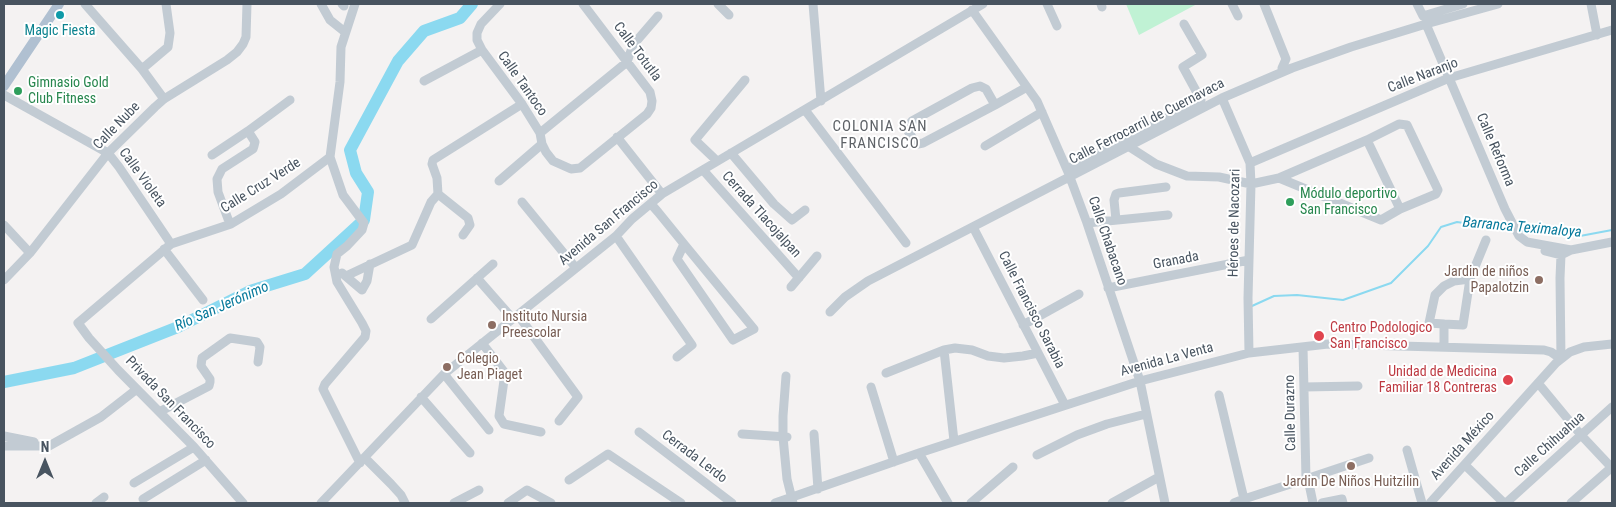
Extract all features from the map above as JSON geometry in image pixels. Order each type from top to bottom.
[{"type":"main road","points":[[4,86],[59,4]]},
{"type":"street","points":[[85,4],[142,68],[164,99]]},
{"type":"street","points":[[142,68],[168,47],[170,33],[166,4]]},
{"type":"street","name":"Calle Nube","points":[[4,280],[30,253],[108,153],[164,99],[237,52],[246,37],[248,4]]},
{"type":"street","points":[[321,4],[330,20],[345,32]]},
{"type":"street","points":[[355,4],[341,47],[340,82],[330,157],[343,195],[364,223],[362,230],[337,254],[334,267],[337,282],[366,331],[365,337],[322,389],[363,460],[391,484],[406,503]]},
{"type":"street","name":"Calle Tantoco","points":[[500,4],[481,24],[477,33],[477,40],[482,50],[522,104],[540,133],[542,144],[553,161],[571,169],[580,168],[617,137]]},
{"type":"street","name":"Calle Totutla","points":[[583,4],[650,92],[652,101],[651,108],[647,114],[617,137]]},
{"type":"street","points":[[718,4],[728,14]]},
{"type":"street","points":[[813,4],[821,101]]},
{"type":"street","name":"Avenida San Francisco","points":[[320,503],[444,374],[512,315],[616,236],[632,219],[662,194],[983,4]]},
{"type":"street","points":[[1047,4],[1057,26]]},
{"type":"street","points":[[1232,4],[1238,16]]},
{"type":"street","points":[[1264,4],[1286,59],[1282,68]]},
{"type":"street","name":"Calle Reforma","points":[[1417,4],[1510,220],[1520,238]]},
{"type":"street","points":[[1424,20],[1463,4]]},
{"type":"street","name":"Calle Ferrocarril de Cuernavaca","points":[[830,312],[845,297],[868,281],[973,227],[1069,174],[1222,98],[1292,68],[1424,20],[1498,4]]},
{"type":"street","points":[[1590,4],[1597,35]]},
{"type":"street","name":"Calle Chabacano","points":[[972,10],[1037,101],[1069,174],[1140,381],[1164,503]]},
{"type":"street","points":[[540,133],[627,62],[633,45],[658,16]]},
{"type":"street","points":[[1069,174],[1071,167],[1202,100],[1183,67],[1202,55],[1184,24]]},
{"type":"street","name":"Calle Naranjo","points":[[1250,163],[1449,78],[1612,30]]},
{"type":"street","points":[[424,81],[482,50]]},
{"type":"street","points":[[717,162],[695,140],[745,80]]},
{"type":"street","points":[[995,105],[986,89],[980,86],[972,88],[912,121],[908,126],[908,131],[915,142],[918,144],[923,143],[995,105],[1027,87]]},
{"type":"street","name":"Calle Violeta","points":[[4,95],[108,153],[119,167],[203,300]]},
{"type":"street","name":"Héroes de Nacozari","points":[[1222,98],[1250,163],[1252,184],[1248,260],[1249,353]]},
{"type":"street","points":[[212,155],[290,100]]},
{"type":"street","points":[[346,276],[412,245],[431,202],[438,194],[438,178],[432,164],[433,160],[522,104]]},
{"type":"street","points":[[805,110],[906,243]]},
{"type":"street","points":[[985,146],[1042,112]]},
{"type":"street","points":[[1128,146],[1156,164],[1187,176],[1219,177],[1252,184],[1279,178],[1400,124],[1407,125],[1438,190],[1436,194],[1400,209],[1381,220],[1279,178]]},
{"type":"street","points":[[231,224],[218,192],[217,179],[222,169],[254,146],[253,138],[248,131]]},
{"type":"street","points":[[617,137],[662,194]]},
{"type":"street","points":[[1367,140],[1400,209]]},
{"type":"street","points":[[499,181],[542,144]]},
{"type":"street","points":[[731,153],[774,204],[792,220],[805,210]]},
{"type":"street","name":"Calle Cruz Verde","points":[[78,323],[168,246],[231,224],[281,194],[330,157]]},
{"type":"street","name":"Cerrada Tlacojalpan","points":[[702,170],[798,278]]},
{"type":"street","points":[[1116,220],[1114,200],[1116,194],[1166,188]]},
{"type":"street","points":[[438,194],[468,218],[470,225],[463,235]]},
{"type":"street","points":[[522,202],[576,268]]},
{"type":"street","points":[[651,204],[658,212],[684,244],[690,252],[754,329],[733,340],[677,259],[684,244]]},
{"type":"street","points":[[1087,223],[1168,216]]},
{"type":"street","points":[[4,225],[30,253]]},
{"type":"street","name":"Calle Francisco Sarabia","points":[[973,227],[1064,405]]},
{"type":"street","points":[[616,236],[692,346],[677,357]]},
{"type":"street","points":[[1520,238],[1534,244],[1570,250]]},
{"type":"street","points":[[1520,238],[1523,245],[1561,255],[1570,250],[1612,242]]},
{"type":"street","points":[[1470,279],[1454,281],[1444,286],[1435,294],[1429,323],[1463,325],[1470,279],[1486,240]]},
{"type":"street","points":[[1561,255],[1561,359]]},
{"type":"street","points":[[791,287],[818,256]]},
{"type":"street","name":"Granada","points":[[1108,288],[1248,260]]},
{"type":"street","points":[[334,267],[362,290],[367,281],[370,264]]},
{"type":"street","points":[[431,319],[493,264]]},
{"type":"street","points":[[477,278],[512,315],[578,398],[559,422]]},
{"type":"street","points":[[1023,325],[1079,294]]},
{"type":"street","name":"Privada San Francisco","points":[[78,323],[118,370],[194,447],[243,503]]},
{"type":"street","points":[[1444,324],[1444,347]]},
{"type":"street","points":[[161,412],[209,386],[210,379],[201,366],[202,358],[230,338],[257,342],[260,347],[258,362]]},
{"type":"street","points":[[482,343],[505,373],[499,416],[504,424],[542,432]]},
{"type":"street","name":"Avenida La Venta","points":[[775,503],[793,499],[919,453],[1064,405],[1140,381],[1249,353],[1328,344],[1544,350],[1551,352],[1561,359]]},
{"type":"street","name":"Avenida México","points":[[1430,503],[1561,359],[1570,352],[1612,344]]},
{"type":"street","name":"Calle Durazno","points":[[1303,346],[1307,479],[1314,503]]},
{"type":"street","points":[[886,373],[944,350],[955,348],[1004,358],[1038,353]]},
{"type":"street","points":[[944,350],[954,441]]},
{"type":"street","points":[[444,374],[489,430]]},
{"type":"street","points":[[786,376],[783,416],[787,479],[793,499]]},
{"type":"street","points":[[1538,383],[1581,435],[1612,467],[1571,503]]},
{"type":"street","points":[[1304,387],[1358,386]]},
{"type":"street","points":[[871,387],[894,462]]},
{"type":"street","points":[[4,446],[49,446],[101,417],[137,389]]},
{"type":"street","points":[[1219,395],[1244,499]]},
{"type":"street","points":[[422,397],[470,452]]},
{"type":"street","name":"Calle Chihuahua","points":[[1505,503],[1612,407]]},
{"type":"street","points":[[1037,455],[1077,435],[1107,424],[1146,414]]},
{"type":"street","name":"Cerrada Lerdo","points":[[639,432],[732,503]]},
{"type":"street","points":[[742,434],[785,437]]},
{"type":"street","points":[[814,434],[818,489]]},
{"type":"street","points":[[4,436],[49,446]]},
{"type":"street","points":[[134,483],[194,447]]},
{"type":"street","points":[[1408,450],[1422,503]]},
{"type":"street","points":[[919,453],[948,503]]},
{"type":"street","points":[[569,480],[608,454],[681,503]]},
{"type":"street","points":[[1234,503],[1369,458]]},
{"type":"street","points":[[143,499],[206,460]]},
{"type":"street","points":[[1465,464],[1505,503]]},
{"type":"street","points":[[971,503],[1013,467]]},
{"type":"street","points":[[1112,503],[1159,477]]},
{"type":"street","points":[[454,503],[479,490]]},
{"type":"street","points":[[508,503],[527,490],[551,503]]},
{"type":"street","points":[[96,503],[104,497]]},
{"type":"street","points":[[1322,503],[1343,501]]},
{"type":"green space","points":[[1126,4],[1197,4],[1139,35]]},
{"type":"waterway","name":"Río San Jerónimo","points":[[4,382],[74,368],[178,327],[250,291],[305,274],[364,220],[368,192],[356,173],[350,150],[398,61],[424,31],[460,18],[472,4]]},
{"type":"waterway","name":"Barranca Teximaloya","points":[[1252,306],[1274,296],[1297,295],[1343,300],[1391,283],[1428,246],[1441,227],[1457,222],[1513,230]]},
{"type":"waterway","name":"Barranca Teximaloya","points":[[1520,231],[1580,236],[1612,230]]},
{"type":"place","name":"Magic Fiesta","points":[[60,15]]},
{"type":"place","name":"Gimnasio Gold Club Fitness","points":[[18,91]]},
{"type":"place","name":"Módulo deportivo San Francisco","points":[[1290,202]]},
{"type":"place","name":"Jardin de niños Papalotzin","points":[[1539,280]]},
{"type":"place","name":"Instituto Nursia Preescolar","points":[[492,325]]},
{"type":"place","name":"Centro Podologico San Francisco","points":[[1319,336]]},
{"type":"place","name":"Colegio Jean Piaget","points":[[447,367]]},
{"type":"place","name":"Unidad de Medicina Familiar 18 Contreras","points":[[1508,380]]},
{"type":"place","name":"Jardin De Niños Huitzilin","points":[[1351,466]]},
{"type":"district","name":"COLONIA SAN FRANCISCO","points":[[880,136]]}]
